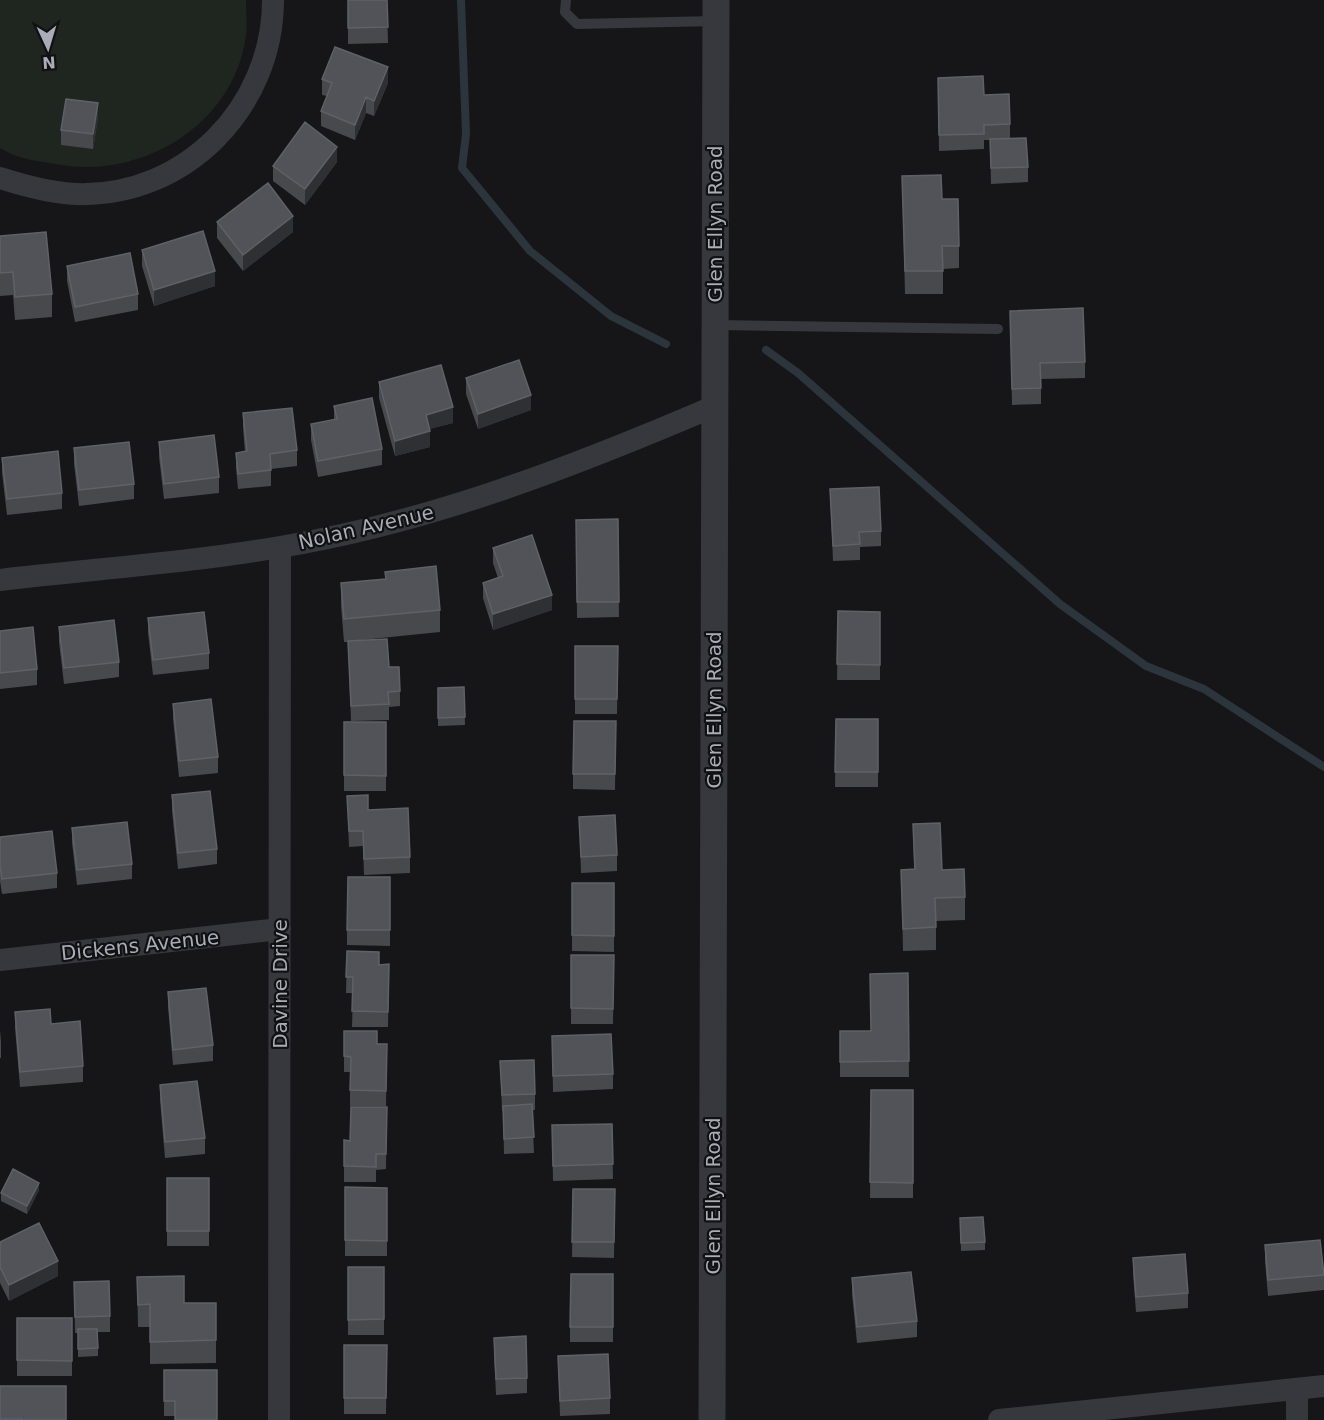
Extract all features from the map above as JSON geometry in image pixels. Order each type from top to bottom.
[{"type":"street","points":[[0,178],[39,190],[77,194],[113,191],[161,175],[192,159],[221,134],[258,80],[271,36],[273,0]]},
{"type":"street","name":"Glen Ellyn Road","points":[[712,1420],[716,10]]},
{"type":"street","name":"Nolan Avenue","points":[[0,580],[280,547],[454,506],[633,440],[715,406]]},
{"type":"street","name":"Davine Drive","points":[[279,1420],[280,547]]},
{"type":"street","name":"Dickens Avenue","points":[[0,960],[280,929]]},
{"type":"street","points":[[999,1420],[1324,1386]]},
{"type":"street","points":[[1297,1389],[1297,1420]]},
{"type":"lane","points":[[566,0],[565,12],[578,24],[716,10]]},
{"type":"lane","points":[[715,325],[998,329]]},
{"type":"shaded area","points":[[0,0],[246,0],[246,36],[236,71],[222,98],[202,121],[178,140],[151,154],[122,163],[92,167],[61,165],[22,158],[0,148]]},
{"type":"building","points":[[348,0],[387,0],[388,27],[348,28]]},
{"type":"building","points":[[335,47],[388,67],[374,101],[366,97],[355,125],[321,111],[332,83],[322,79]]},
{"type":"building","points":[[983,76],[984,95],[1009,94],[1010,124],[984,125],[984,134],[939,135],[938,78]]},
{"type":"building","points":[[66,99],[98,103],[93,134],[61,130]]},
{"type":"building","points":[[305,122],[337,147],[305,189],[273,166]]},
{"type":"building","points":[[1026,138],[1028,167],[991,168],[990,139]]},
{"type":"building","points":[[941,175],[942,199],[958,199],[959,246],[942,246],[943,271],[905,271],[902,176]]},
{"type":"building","points":[[268,183],[293,216],[243,255],[217,222]]},
{"type":"building","points":[[203,231],[215,271],[154,290],[142,250]]},
{"type":"building","points":[[46,232],[52,294],[15,297],[13,272],[0,273],[0,236]]},
{"type":"building","points":[[130,253],[138,294],[75,307],[67,266]]},
{"type":"building","points":[[1083,308],[1085,362],[1040,363],[1041,388],[1012,389],[1010,311]]},
{"type":"building","points":[[519,360],[531,395],[478,414],[466,378]]},
{"type":"building","points":[[441,365],[453,407],[426,415],[430,431],[395,441],[379,382]]},
{"type":"building","points":[[372,398],[382,449],[318,461],[311,424],[337,419],[334,406]]},
{"type":"building","points":[[292,408],[297,450],[270,454],[271,470],[238,474],[236,453],[247,451],[243,413]]},
{"type":"building","points":[[214,435],[219,477],[164,484],[159,442]]},
{"type":"building","points":[[129,442],[134,484],[79,490],[74,448]]},
{"type":"building","points":[[58,451],[62,493],[7,499],[2,458]]},
{"type":"building","points":[[879,487],[881,531],[859,532],[860,544],[833,546],[830,489]]},
{"type":"building","points":[[618,519],[619,602],[577,602],[576,520]]},
{"type":"building","points":[[532,535],[552,595],[493,614],[483,583],[503,576],[493,548]]},
{"type":"building","points":[[436,566],[440,610],[344,619],[341,583],[386,579],[385,572]]},
{"type":"building","points":[[838,611],[880,612],[880,665],[837,664]]},
{"type":"building","points":[[204,612],[209,653],[153,660],[148,618]]},
{"type":"building","points":[[114,620],[119,662],[64,668],[59,627]]},
{"type":"building","points":[[33,627],[37,669],[0,673],[0,631]]},
{"type":"building","points":[[387,639],[389,667],[399,667],[400,691],[388,692],[389,704],[351,706],[348,641]]},
{"type":"building","points":[[575,646],[618,646],[617,699],[575,699]]},
{"type":"building","points":[[464,687],[465,717],[438,718],[438,688]]},
{"type":"building","points":[[211,699],[218,757],[179,761],[173,704]]},
{"type":"building","points":[[836,719],[878,719],[878,772],[835,772]]},
{"type":"building","points":[[574,721],[616,721],[615,774],[573,774]]},
{"type":"building","points":[[344,722],[386,722],[386,776],[344,775]]},
{"type":"building","points":[[210,791],[217,849],[178,853],[172,795]]},
{"type":"building","points":[[368,795],[368,810],[408,808],[410,857],[364,859],[363,831],[349,831],[347,796]]},
{"type":"building","points":[[615,815],[617,855],[581,857],[579,817]]},
{"type":"building","points":[[127,822],[132,864],[77,870],[72,828]]},
{"type":"building","points":[[940,823],[942,870],[964,869],[965,897],[935,898],[936,927],[903,929],[901,870],[915,869],[913,824]]},
{"type":"building","points":[[52,831],[57,873],[2,879],[0,837]]},
{"type":"building","points":[[348,877],[390,877],[390,930],[347,930]]},
{"type":"building","points":[[572,883],[614,883],[614,936],[572,935]]},
{"type":"building","points":[[347,951],[379,952],[379,965],[389,964],[388,1012],[352,1011],[353,977],[346,977]]},
{"type":"building","points":[[571,955],[614,955],[613,1009],[571,1008]]},
{"type":"building","points":[[908,973],[909,1061],[840,1062],[840,1031],[871,1031],[870,974]]},
{"type":"building","points":[[206,988],[213,1045],[173,1050],[168,992]]},
{"type":"building","points":[[50,1009],[51,1024],[80,1021],[83,1066],[20,1072],[15,1012]]},
{"type":"building","points":[[344,1031],[377,1031],[377,1044],[387,1044],[386,1091],[350,1090],[351,1057],[344,1056]]},
{"type":"building","points":[[611,1034],[613,1074],[553,1076],[552,1036]]},
{"type":"building","points":[[534,1060],[535,1094],[502,1095],[500,1061]]},
{"type":"building","points":[[197,1081],[205,1138],[165,1142],[160,1085]]},
{"type":"building","points":[[871,1090],[913,1090],[913,1183],[870,1182]]},
{"type":"building","points":[[532,1104],[534,1137],[504,1139],[503,1106]]},
{"type":"building","points":[[351,1107],[387,1107],[386,1154],[376,1154],[376,1167],[344,1166],[344,1140],[350,1141]]},
{"type":"building","points":[[612,1124],[613,1164],[553,1166],[552,1125]]},
{"type":"building","points":[[13,1169],[39,1183],[27,1206],[1,1193]]},
{"type":"building","points":[[167,1178],[209,1178],[209,1231],[167,1231]]},
{"type":"building","points":[[345,1187],[387,1188],[387,1241],[345,1240]]},
{"type":"building","points":[[573,1189],[615,1189],[614,1242],[572,1242]]},
{"type":"building","points":[[983,1217],[985,1242],[961,1243],[960,1218]]},
{"type":"building","points":[[39,1223],[58,1261],[9,1285],[0,1267],[0,1242]]},
{"type":"building","points":[[1320,1240],[1324,1275],[1268,1280],[1265,1245]]},
{"type":"building","points":[[1185,1254],[1188,1293],[1136,1297],[1133,1258]]},
{"type":"building","points":[[348,1267],[384,1267],[384,1319],[348,1320]]},
{"type":"building","points":[[911,1272],[917,1321],[857,1327],[852,1278]]},
{"type":"building","points":[[571,1274],[613,1274],[613,1327],[570,1327]]},
{"type":"building","points":[[184,1276],[184,1303],[216,1303],[216,1340],[150,1342],[150,1304],[138,1305],[137,1277]]},
{"type":"building","points":[[109,1281],[110,1316],[75,1317],[74,1282]]},
{"type":"building","points":[[17,1318],[72,1318],[72,1361],[17,1360]]},
{"type":"building","points":[[78,1329],[97,1329],[98,1348],[78,1349]]},
{"type":"building","points":[[526,1336],[527,1378],[496,1379],[494,1338]]},
{"type":"building","points":[[344,1345],[387,1345],[386,1398],[344,1398]]},
{"type":"building","points":[[608,1354],[610,1398],[560,1401],[558,1356]]},
{"type":"building","points":[[164,1370],[217,1370],[217,1420],[175,1420],[175,1401],[164,1401]]},
{"type":"building","points":[[0,1386],[66,1386],[66,1420],[0,1419]]},
{"type":"waterway","points":[[461,0],[466,134],[462,168],[530,251],[611,316],[666,344]]},
{"type":"waterway","points":[[766,350],[798,373],[1060,604],[1146,666],[1204,689],[1324,767]]}]
